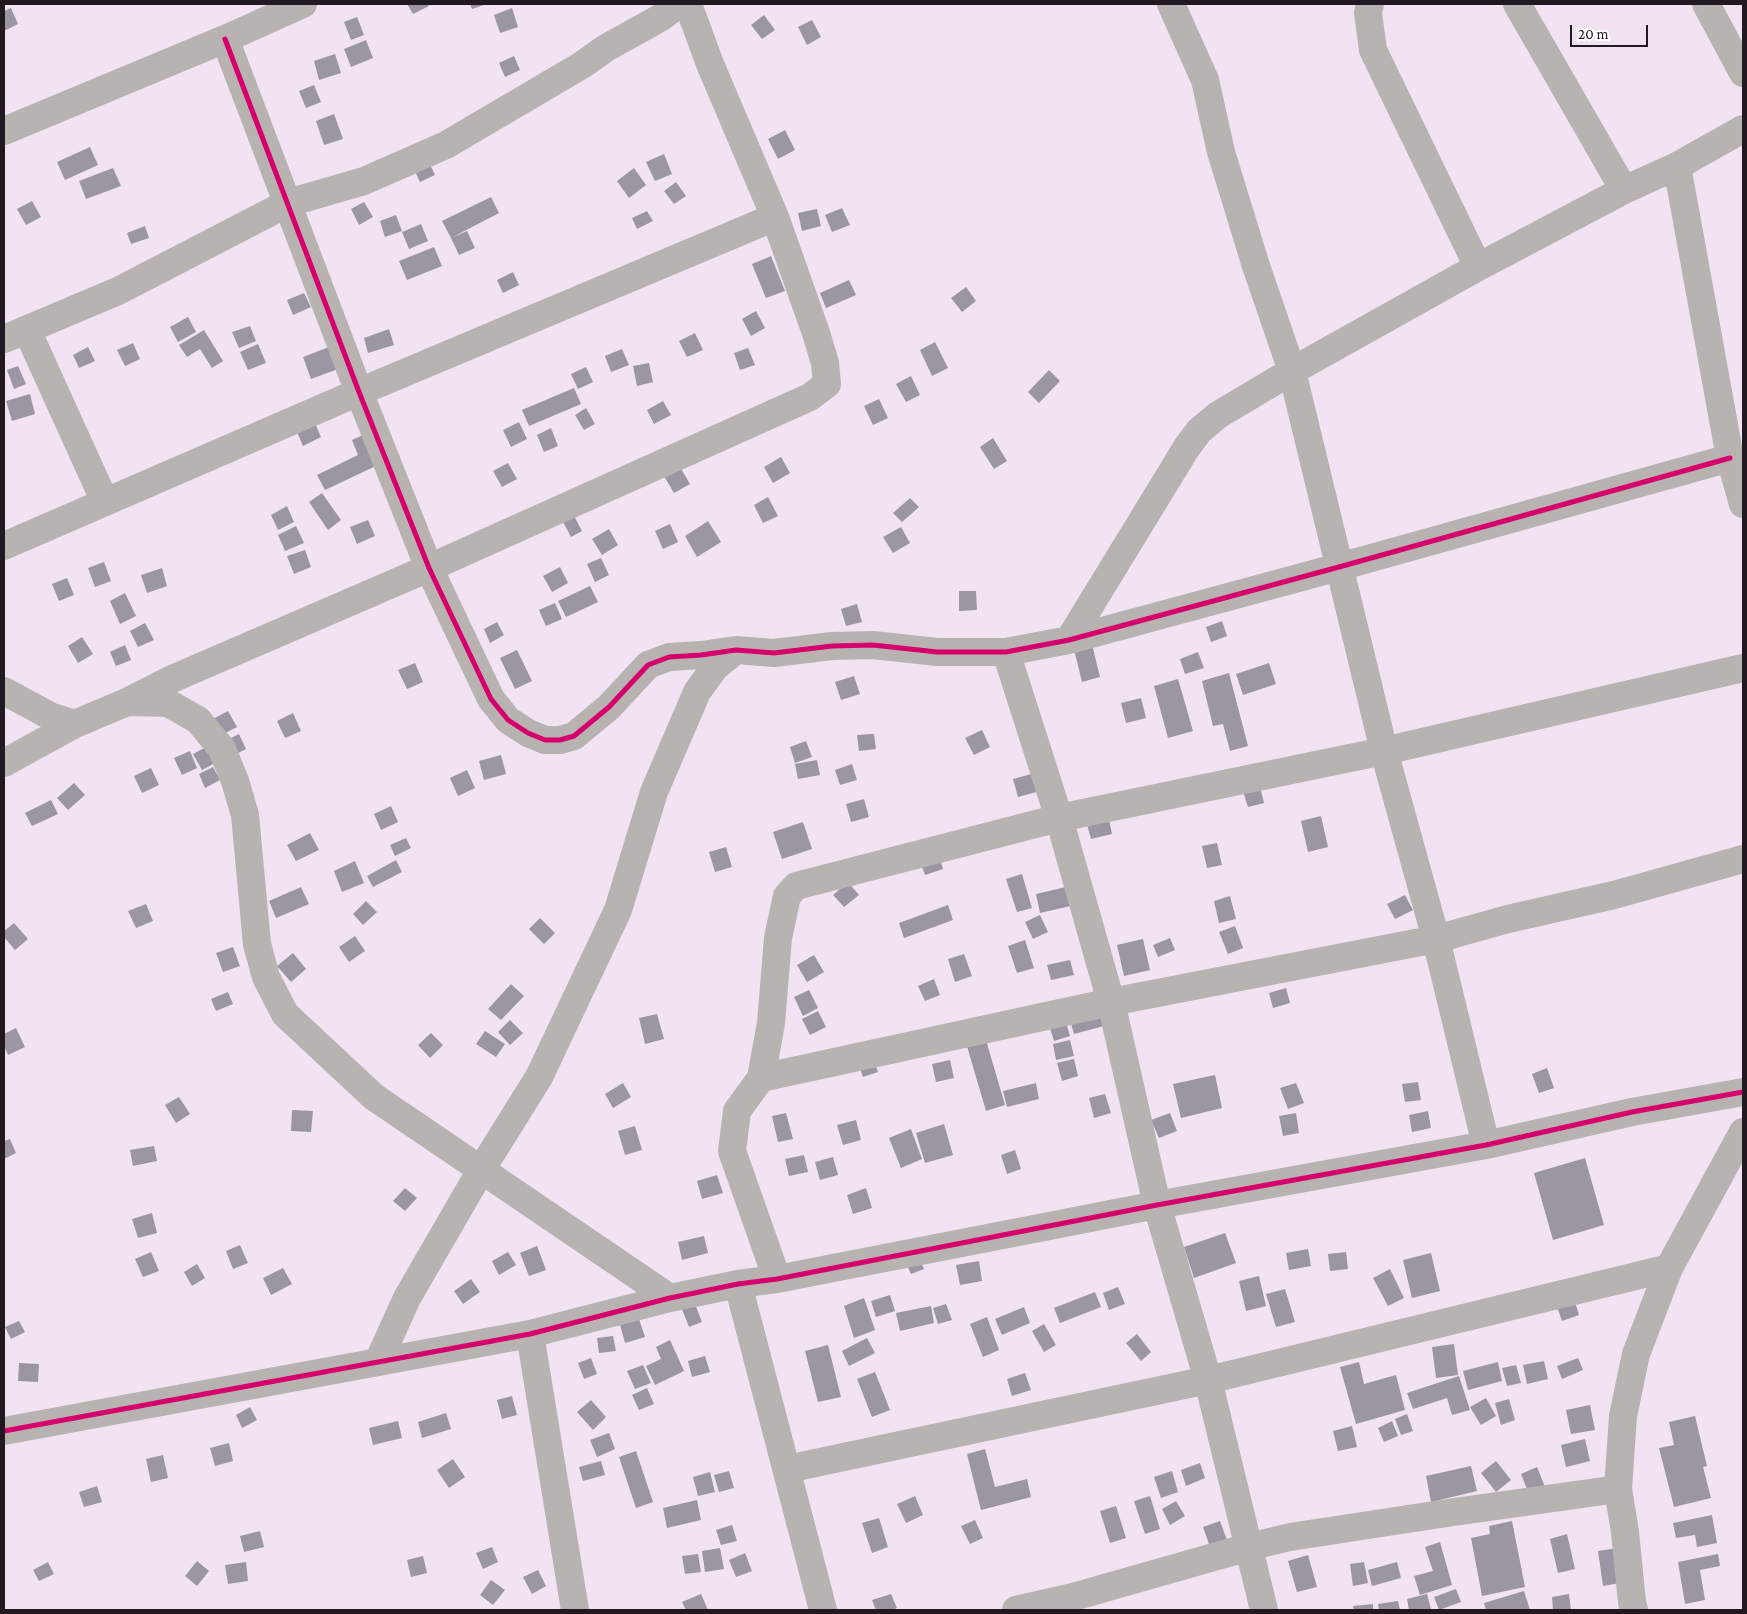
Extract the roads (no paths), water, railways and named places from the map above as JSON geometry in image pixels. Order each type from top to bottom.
[{"type":"street","points":[[4,131],[303,4]]},
{"type":"street","points":[[105,502],[15,335],[118,291],[288,204],[364,181],[446,145],[582,65],[606,48],[660,18],[679,4]]},
{"type":"street","points":[[4,763],[75,724],[127,702],[172,679],[429,568],[810,397],[826,384],[825,363],[776,217],[710,64],[688,4]]},
{"type":"street","points":[[1171,4],[1205,80],[1227,171],[1256,266],[1292,371],[1384,751],[1436,939],[1486,1145]]},
{"type":"street","points":[[1370,4],[1368,13],[1373,50],[1478,267]]},
{"type":"street","points":[[1517,4],[1624,190]]},
{"type":"street","points":[[1706,4],[1743,72]]},
{"type":"street","points":[[225,38],[359,392],[429,568],[491,699],[508,720],[528,733],[545,740],[560,740],[574,736],[609,707],[648,666],[669,657],[736,650],[774,653],[832,646],[873,645],[937,652],[1006,652],[1069,640],[1730,458]]},
{"type":"street","points":[[1069,640],[1187,447],[1199,431],[1218,415],[1292,371],[1478,267],[1624,190],[1677,166],[1743,129]]},
{"type":"street","points":[[1677,166],[1730,458],[1743,504]]},
{"type":"street","points":[[4,546],[359,392],[776,217]]},
{"type":"street","points":[[378,1362],[407,1298],[481,1170],[539,1078],[618,910],[654,792],[697,692],[715,667],[736,650]]},
{"type":"street","points":[[1006,652],[1059,818],[1111,1002],[1157,1205],[1208,1380],[1264,1610]]},
{"type":"street","points":[[777,1279],[732,1151],[737,1111],[761,1078],[771,1023],[778,938],[787,896],[796,886],[1059,818],[1384,751],[1743,668]]},
{"type":"street","points":[[4,691],[52,716],[75,724]]},
{"type":"street","points":[[127,702],[168,703],[198,720],[222,749],[235,781],[245,815],[257,944],[266,977],[285,1014],[374,1097],[670,1298]]},
{"type":"street","points":[[761,1078],[1111,1002],[1436,939],[1508,919],[1614,896],[1743,859]]},
{"type":"street","points":[[4,1430],[530,1334],[670,1298],[738,1284],[777,1279],[1157,1205],[1486,1145],[1632,1112],[1743,1092]]},
{"type":"street","points":[[1634,1610],[1618,1489],[1623,1416],[1636,1354],[1669,1268],[1743,1132]]},
{"type":"street","points":[[787,1469],[1208,1380],[1669,1268]]},
{"type":"street","points":[[738,1284],[787,1469],[819,1609]]},
{"type":"street","points":[[530,1334],[576,1610]]},
{"type":"street","points":[[1016,1610],[1074,1604],[1249,1547],[1290,1537],[1618,1489]]}]
